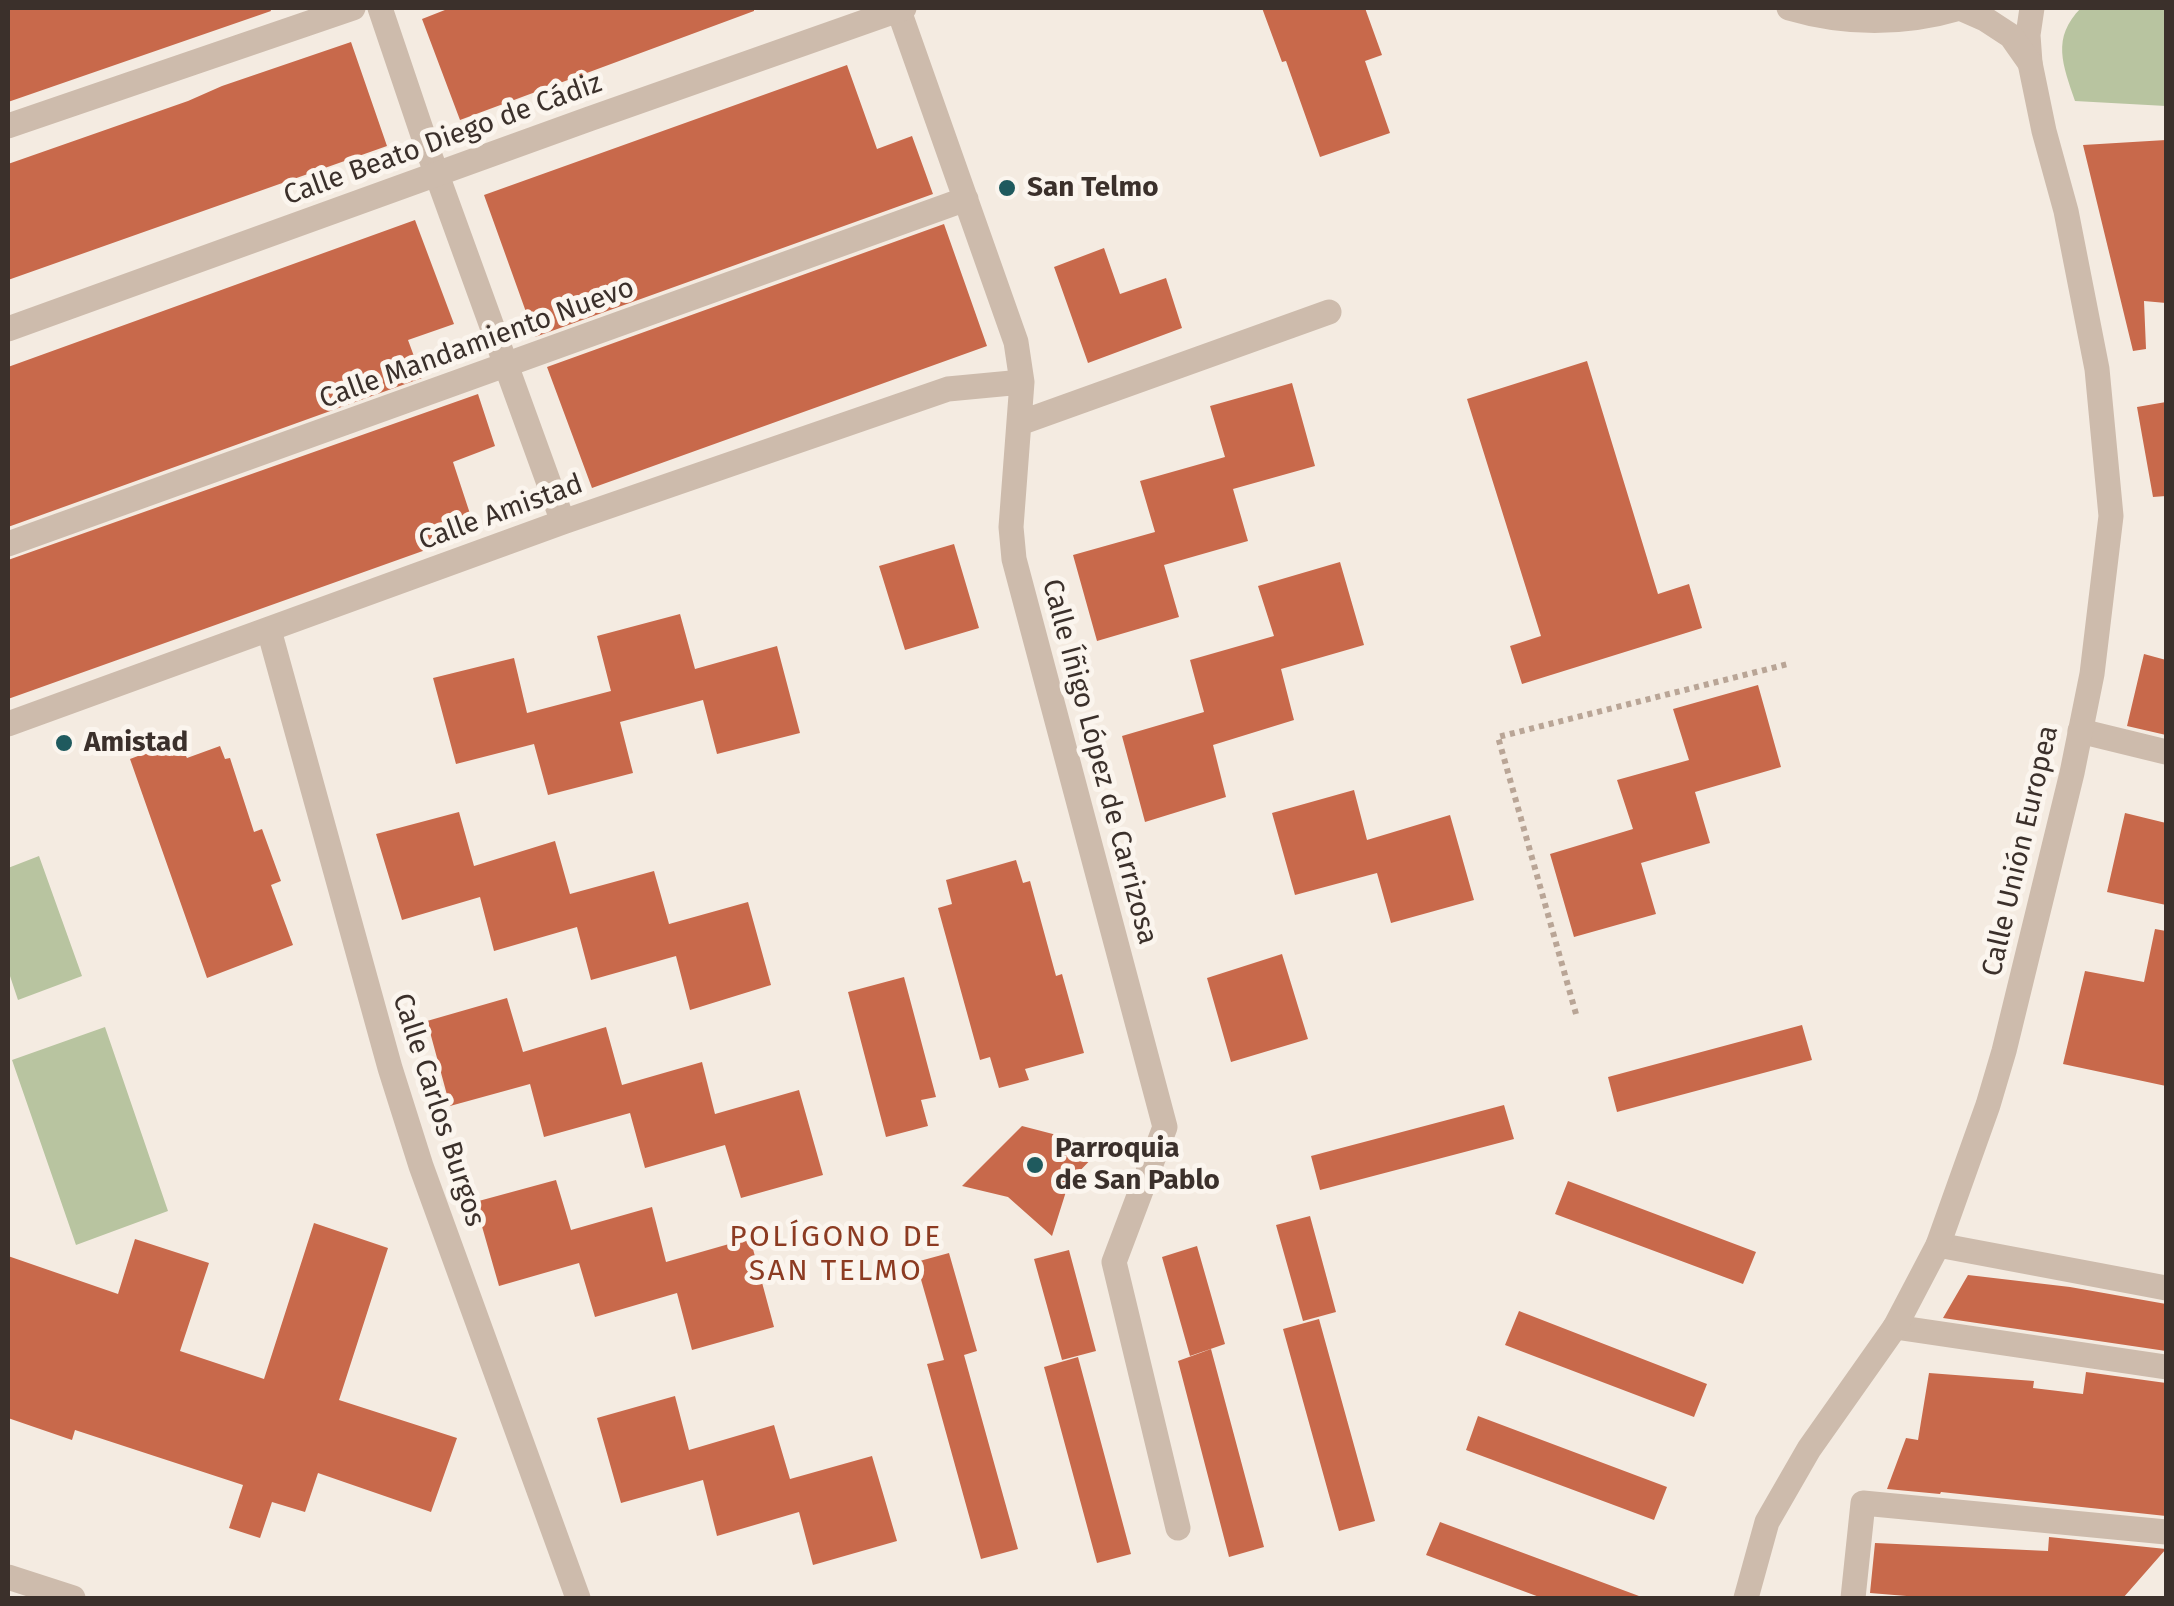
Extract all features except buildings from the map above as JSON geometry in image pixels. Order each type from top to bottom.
[{"type":"street","points":[[8,126],[353,8]]},
{"type":"street","points":[[380,8],[563,522]]},
{"type":"street","name":"Calle Beato Diego de Cádiz","points":[[8,329],[900,8]]},
{"type":"street","name":"Calle Íñigo López de Carrizosa","points":[[900,8],[1016,342],[1022,382],[1011,527],[1014,559],[1165,1127],[1114,1262],[1178,1528]]},
{"type":"street","points":[[1789,8],[1820,17],[1876,21],[1924,18],[1960,8],[2011,36],[2030,63]]},
{"type":"street","name":"Calle Unión Europea","points":[[1746,1598],[1767,1522],[1809,1449],[1894,1327],[1938,1245],[2004,1051],[2092,674],[2111,516],[2097,368],[2066,211],[2030,63],[2028,35],[2032,8]]},
{"type":"street","name":"Calle Mandamiento Nuevo","points":[[8,544],[966,198]]},
{"type":"street","points":[[1020,423],[1329,312]]},
{"type":"street","name":"Calle Amistad","points":[[8,724],[563,522],[948,389],[1022,382]]},
{"type":"street","name":"Calle Carlos Burgos","points":[[270,630],[390,1068],[578,1598]]},
{"type":"street","points":[[2080,732],[2166,752]]},
{"type":"street","points":[[1938,1245],[2166,1288]]},
{"type":"street","points":[[1894,1327],[2166,1367]]},
{"type":"street","points":[[1853,1598],[1863,1504],[2166,1532]]},
{"type":"street","points":[[8,1578],[73,1598]]},
{"type":"path","points":[[1576,1014],[1498,737],[1788,664]]},
{"type":"green space","points":[[2081,8],[2166,8],[2166,106],[2075,101],[2062,52],[2066,30]]},
{"type":"green space","points":[[39,856],[82,976],[18,1000],[8,970],[8,868]]},
{"type":"green space","points":[[105,1027],[168,1211],[76,1245],[12,1060]]},
{"type":"place","name":"San Telmo","points":[[1007,188]]},
{"type":"place","name":"Amistad","points":[[64,743]]},
{"type":"place","name":"Parroquia de San Pablo","points":[[1035,1165]]},
{"type":"district","name":"POLÍGONO DE SAN TELMO","points":[[836,1255]]}]
